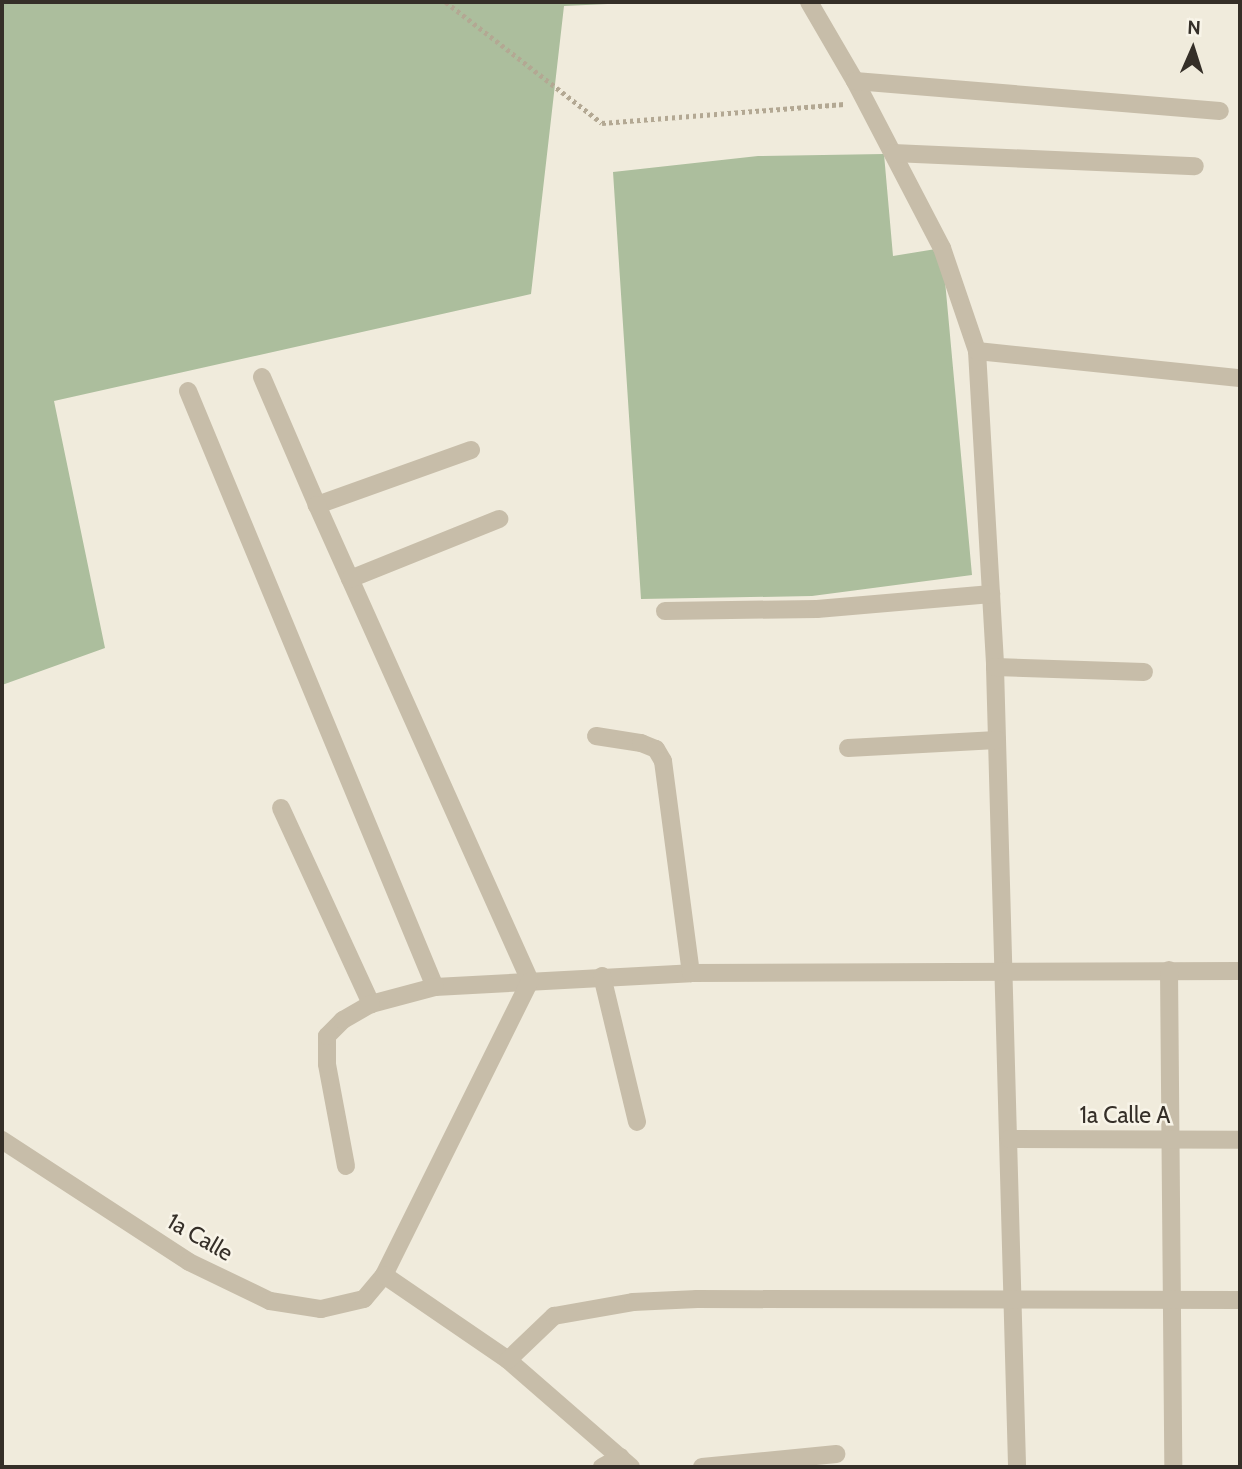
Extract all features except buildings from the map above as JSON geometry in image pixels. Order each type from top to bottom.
[{"type":"street","points":[[809,2],[855,81],[942,248],[977,351],[995,667],[1017,1467]]},
{"type":"street","points":[[855,81],[1220,111]]},
{"type":"street","points":[[892,153],[1195,166]]},
{"type":"street","points":[[977,351],[1240,377]]},
{"type":"street","points":[[262,377],[530,981]]},
{"type":"street","points":[[188,391],[435,987]]},
{"type":"street","points":[[317,505],[471,450]]},
{"type":"street","points":[[350,579],[499,519]]},
{"type":"street","points":[[665,611],[817,609],[991,594]]},
{"type":"street","points":[[995,667],[1144,672]]},
{"type":"street","points":[[596,736],[641,743],[656,749],[663,761],[691,973]]},
{"type":"street","points":[[848,748],[997,740]]},
{"type":"street","points":[[281,808],[371,1004]]},
{"type":"street","points":[[1169,970],[1173,1467]]},
{"type":"street","points":[[346,1166],[327,1063],[327,1036],[342,1020],[371,1004],[435,987],[691,973],[1240,971]]},
{"type":"street","points":[[602,976],[637,1122]]},
{"type":"street","name":"1a Calle","points":[[2,1140],[189,1262],[270,1301],[321,1309],[364,1299],[384,1275],[530,981]]},
{"type":"street","name":"1a Calle A","points":[[1009,1139],[1240,1140]]},
{"type":"street","points":[[384,1275],[508,1360],[626,1462]]},
{"type":"street","points":[[508,1360],[554,1316],[633,1302],[1240,1300]]},
{"type":"street","points":[[702,1467],[836,1454]]},
{"type":"street","points":[[602,1467],[626,1462]]},
{"type":"path","points":[[446,2],[602,123],[866,102]]},
{"type":"green space","points":[[2,2],[651,2],[564,6],[531,294],[54,401],[105,648],[2,685]]},
{"type":"green space","points":[[884,154],[893,256],[942,248],[972,575],[812,596],[641,599],[613,172],[758,156]]}]
